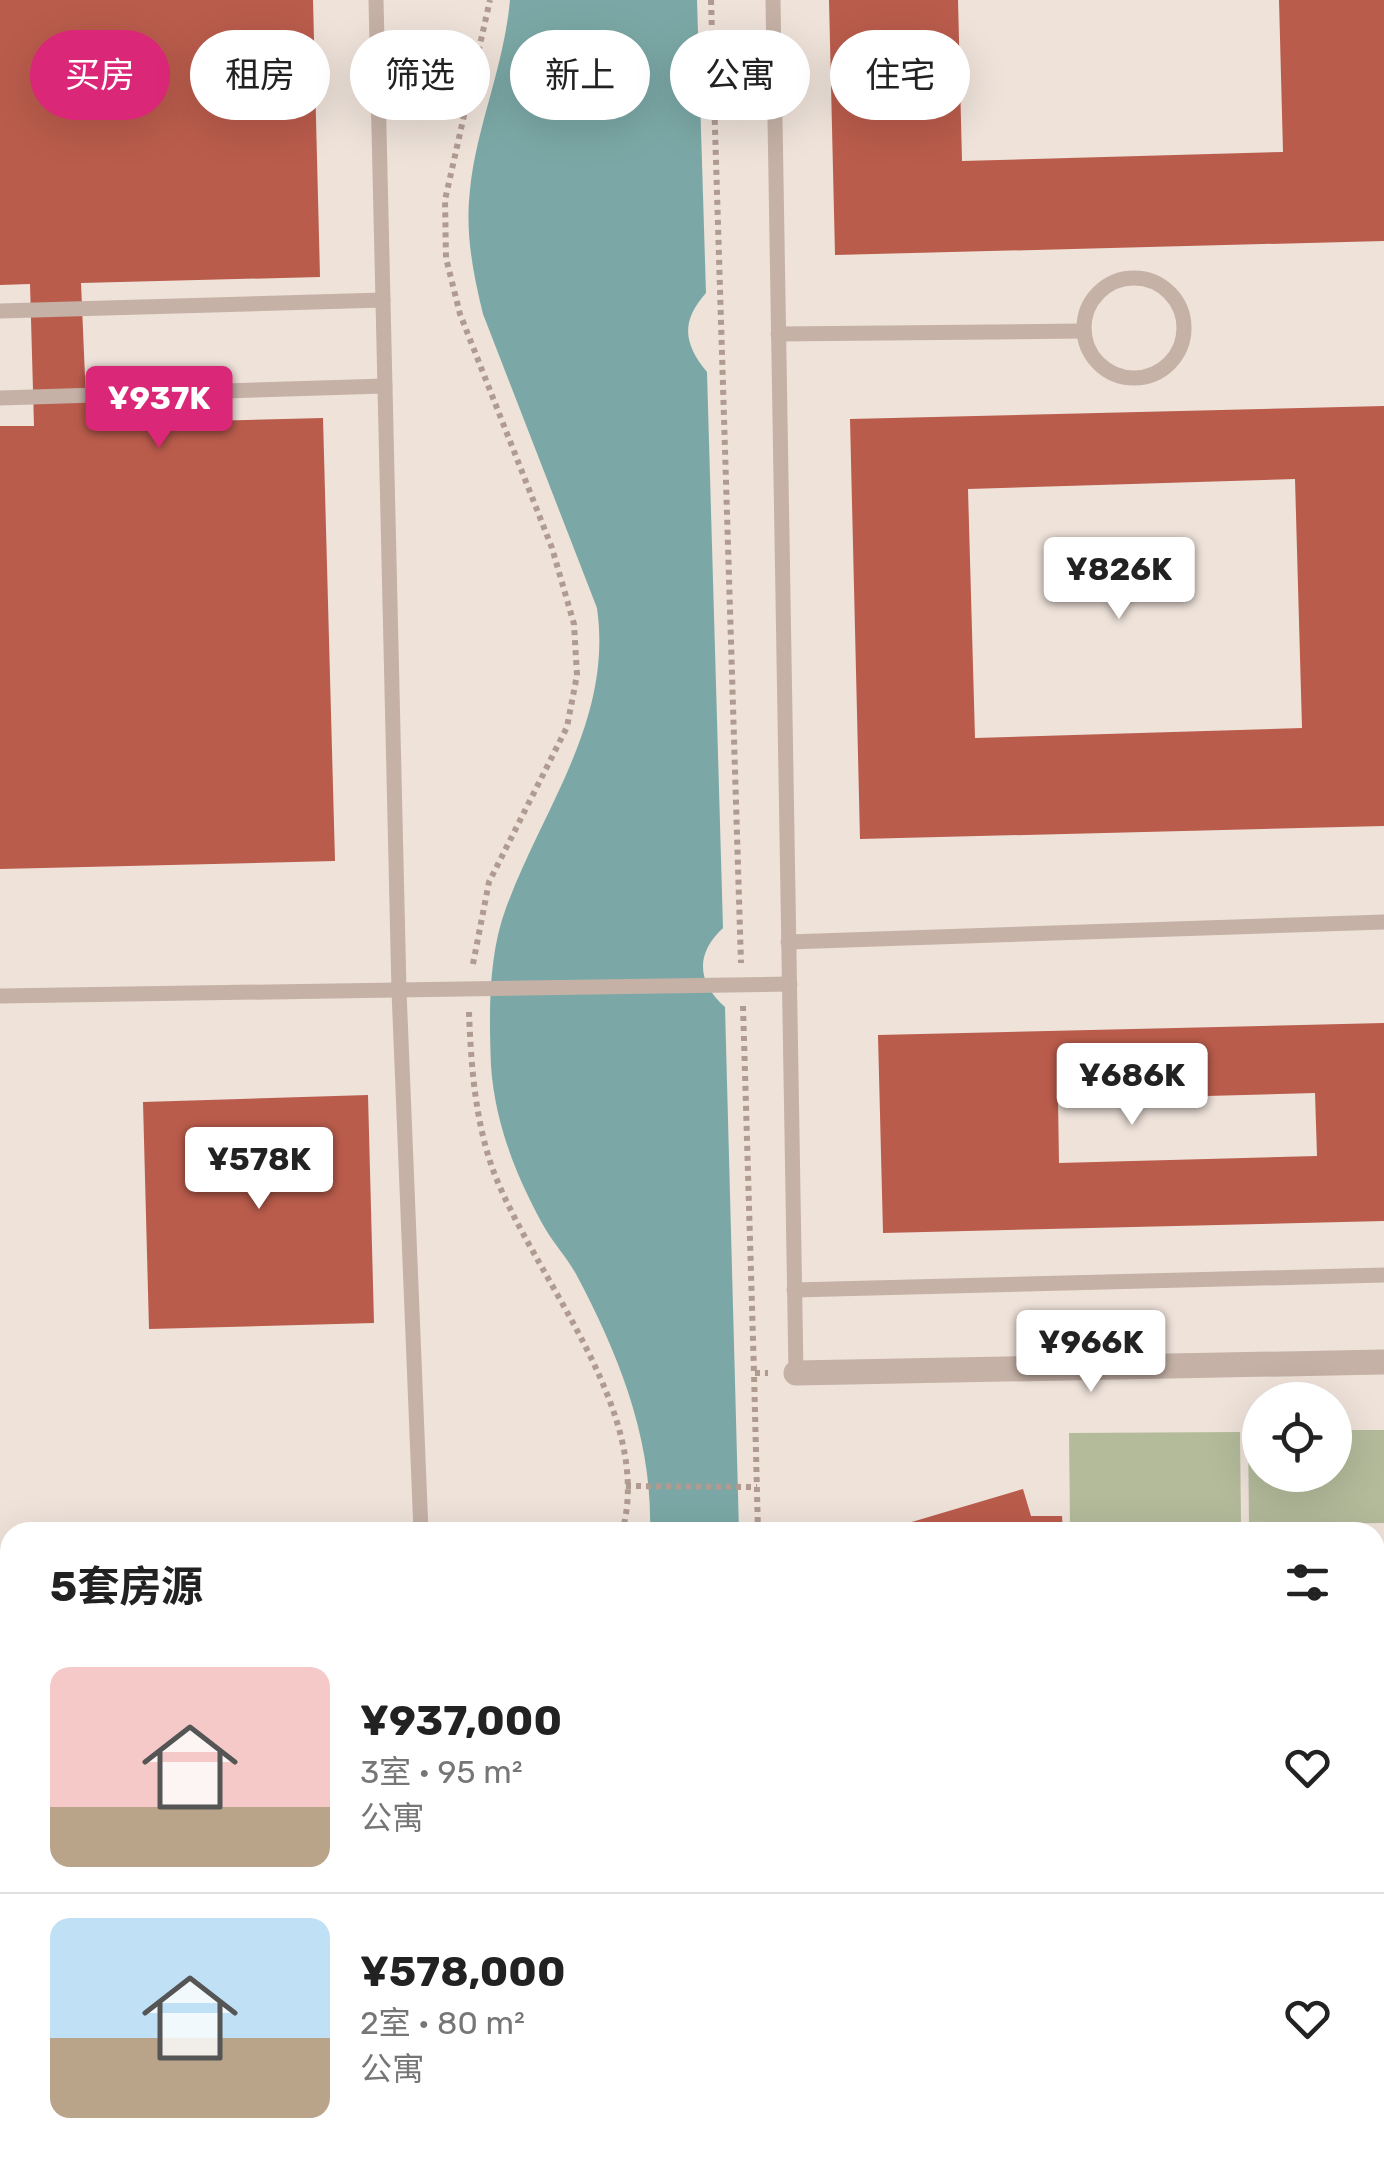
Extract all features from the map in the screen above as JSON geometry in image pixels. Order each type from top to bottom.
[{"type":"street","points":[[796,1373],[1384,1362]]},
{"type":"lane","points":[[376,0],[399,991],[421,1522]]},
{"type":"lane","points":[[773,0],[796,1373]]},
{"type":"lane","points":[[1133,278],[1149,280],[1175,298],[1185,328],[1173,360],[1144,378],[1127,378],[1097,362],[1084,332],[1092,300],[1117,280],[1133,278]]},
{"type":"lane","points":[[0,311],[384,300]]},
{"type":"lane","points":[[778,334],[1084,332]]},
{"type":"lane","points":[[0,398],[385,386]]},
{"type":"lane","points":[[788,942],[1384,922]]},
{"type":"lane","points":[[0,996],[790,984]]},
{"type":"lane","points":[[794,1290],[1384,1274]]},
{"type":"path","points":[[490,0],[444,200],[446,258],[460,314],[552,548],[574,624],[578,675],[567,727],[489,882],[474,942],[477,990],[470,1058],[478,1114],[493,1170],[602,1382],[620,1434],[626,1486],[623,1522]]},
{"type":"path","points":[[711,0],[758,1522]]},
{"type":"path","points":[[754,1373],[796,1373]]},
{"type":"path","points":[[626,1486],[757,1487]]},
{"type":"green space","points":[[1352,1430],[1384,1430],[1384,1522],[1249,1522],[1249,1492],[1352,1492]]},
{"type":"green space","points":[[1240,1432],[1241,1522],[1070,1522],[1069,1433]]},
{"type":"water","points":[[510,0],[697,0],[698,30],[670,30],[670,120],[701,120],[706,293],[692,313],[688,332],[693,351],[707,372],[723,928],[708,948],[703,968],[709,988],[725,1007],[739,1522],[650,1522],[646,1464],[619,1367],[576,1274],[526,1191],[509,1151],[493,1088],[490,1006],[500,926],[585,726],[595,688],[599,649],[597,608],[483,314],[471,253],[469,206],[473,167],[484,120],[490,120],[490,96]]},
{"type":"building","points":[[0,0],[313,0],[314,30],[190,30],[190,120],[316,120],[320,277],[81,283],[87,424],[323,418],[335,861],[0,869],[0,426],[34,426],[30,284],[0,285]]},
{"type":"building","points":[[829,0],[958,0],[959,30],[830,30],[830,42]]},
{"type":"building","points":[[1279,0],[1384,0],[1384,241],[835,255],[832,120],[961,120],[962,161],[1283,152]]},
{"type":"building","points":[[1384,406],[1384,826],[860,839],[850,419]],"holes":[[[1295,479],[1302,728],[975,738],[968,489]]]},
{"type":"building","points":[[1384,1023],[1384,1221],[883,1233],[878,1035]],"holes":[[[1315,1093],[1317,1156],[1059,1163],[1058,1100]]]},
{"type":"building","points":[[368,1095],[374,1323],[149,1329],[143,1102]]},
{"type":"building","points":[[1023,1489],[1031,1516],[1062,1516],[1062,1522],[912,1522]]}]
